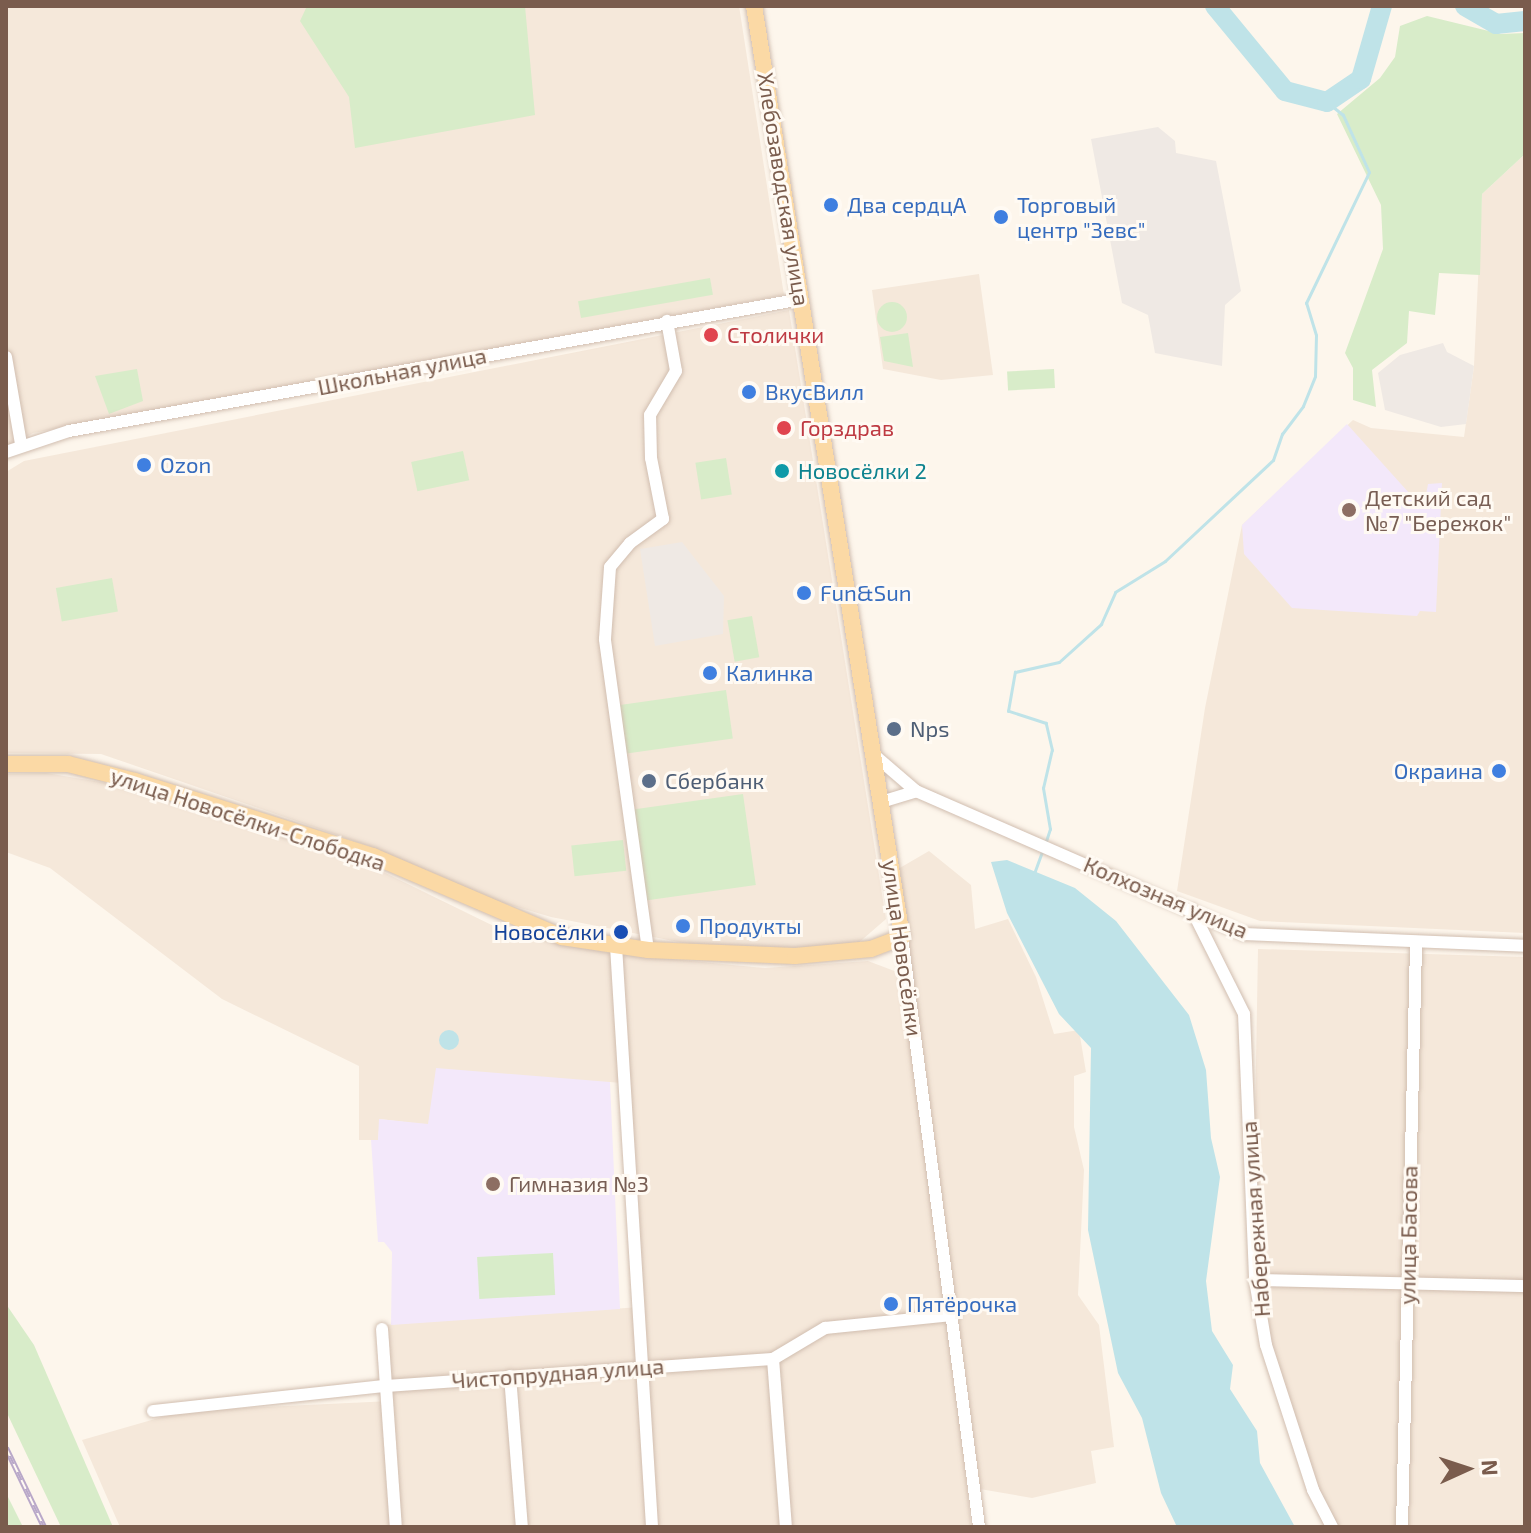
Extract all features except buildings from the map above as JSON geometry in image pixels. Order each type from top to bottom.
[{"type":"main road","name":"Хлебозаводская улица","points":[[754,6],[813,372]]},
{"type":"main road","name":"улица Новосёлки","points":[[813,372],[902,937]]},
{"type":"main road","name":"улица Новосёлки-Слободка","points":[[6,764],[68,764],[135,781],[373,856],[562,937],[648,950],[795,956],[859,951],[902,937]]},
{"type":"street","name":"Школьная улица","points":[[6,452],[21,444],[69,431],[802,299]]},
{"type":"street","points":[[648,950],[605,639],[610,567],[630,543],[663,519],[651,458],[650,415],[676,371],[667,321]]},
{"type":"street","points":[[6,357],[21,444]]},
{"type":"street","name":"Колхозная улица","points":[[873,754],[916,791],[1244,934],[1416,944],[1525,946]]},
{"type":"street","points":[[881,802],[916,791]]},
{"type":"street","name":"Набережная улица","points":[[1192,910],[1244,1014],[1255,1280],[1266,1345],[1313,1490],[1332,1527]]},
{"type":"street","name":"улица Новосёлки","points":[[902,937],[954,1315],[979,1527]]},
{"type":"street","name":"улица Басова","points":[[1402,1527],[1416,944]]},
{"type":"street","points":[[616,946],[652,1527]]},
{"type":"street","points":[[1255,1280],[1525,1286]]},
{"type":"street","name":"Чистопрудная улица","points":[[153,1411],[385,1386],[773,1359],[825,1328],[954,1315]]},
{"type":"street","points":[[382,1329],[396,1527]]},
{"type":"street","points":[[773,1359],[786,1527]]},
{"type":"street","points":[[510,1376],[522,1527]]},
{"type":"shaded area","points":[[6,6],[739,6],[784,295],[33,433],[6,447]]},
{"type":"shaded area","points":[[1158,127],[1175,141],[1176,153],[1216,161],[1241,291],[1225,305],[1222,366],[1155,353],[1148,315],[1122,303],[1091,139]]},
{"type":"shaded area","points":[[1525,154],[1525,933],[1260,921],[1177,891],[1205,708],[1242,525],[1353,420],[1371,428],[1464,437],[1474,366],[1482,194]]},
{"type":"shaded area","points":[[979,274],[993,375],[941,380],[883,369],[872,290]]},
{"type":"shaded area","points":[[789,310],[886,919],[856,945],[775,950],[689,944],[551,917],[473,894],[372,847],[101,754],[6,753],[6,472],[24,461]]},
{"type":"shaded area","points":[[1443,343],[1447,352],[1474,366],[1466,424],[1441,427],[1385,410],[1378,373],[1400,355]]},
{"type":"shaded area","name":"Детский сад №7 \"Бережок\"","points":[[1347,424],[1410,494],[1426,495],[1428,484],[1442,483],[1436,612],[1420,611],[1417,616],[1292,608],[1244,554],[1242,525]]},
{"type":"shaded area","points":[[682,542],[724,596],[723,634],[655,646],[640,549]]},
{"type":"shaded area","points":[[46,773],[130,787],[371,866],[508,933],[614,954],[622,1083],[610,1082],[428,1125],[380,1119],[378,1140],[359,1140],[359,1066],[222,999],[50,868],[6,852],[6,774]]},
{"type":"shaded area","points":[[929,851],[971,885],[975,929],[1008,919],[1036,977],[1054,1034],[1079,1030],[1086,1072],[1074,1076],[1074,1127],[1084,1170],[1078,1295],[1099,1325],[1114,1447],[1091,1451],[1096,1483],[1032,1498],[980,1489],[898,869]]},
{"type":"shaded area","points":[[1258,949],[1525,957],[1525,1527],[1338,1527],[1311,1489],[1252,1295]]},
{"type":"shaded area","points":[[619,954],[765,968],[868,961],[905,975],[951,1323],[971,1527],[120,1527],[82,1440],[183,1411],[391,1401],[383,1325],[640,1307]]},
{"type":"shaded area","name":"Гимназия №3","points":[[436,1068],[610,1082],[620,1309],[391,1325],[392,1252],[384,1242],[378,1242],[371,1140],[378,1140],[379,1119],[428,1124]]},
{"type":"green space","points":[[307,6],[525,6],[535,115],[355,148],[349,97],[300,21]]},
{"type":"green space","points":[[1427,16],[1501,34],[1525,33],[1525,154],[1482,194],[1480,275],[1439,273],[1435,315],[1409,311],[1407,343],[1372,370],[1376,407],[1353,400],[1353,368],[1345,353],[1383,249],[1381,205],[1337,114],[1380,78],[1395,57],[1400,26]]},
{"type":"green space","points":[[710,278],[713,295],[581,318],[578,301]]},
{"type":"green space","points":[[892,302],[903,306],[907,317],[903,328],[892,332],[881,328],[877,317],[881,306]]},
{"type":"green space","points":[[908,333],[913,367],[884,361],[880,337]]},
{"type":"green space","points":[[137,369],[143,401],[109,414],[95,376]]},
{"type":"green space","points":[[1054,369],[1055,388],[1008,390],[1007,371]]},
{"type":"green space","points":[[463,451],[469,480],[417,491],[411,462]]},
{"type":"green space","points":[[726,458],[732,495],[701,499],[695,463]]},
{"type":"green space","points":[[112,578],[118,611],[62,621],[56,588]]},
{"type":"green space","points":[[752,616],[759,657],[735,662],[727,620]]},
{"type":"green space","points":[[726,690],[733,739],[627,753],[620,705]]},
{"type":"green space","points":[[743,794],[756,885],[646,901],[633,809]]},
{"type":"green space","points":[[623,840],[626,871],[575,876],[571,845]]},
{"type":"green space","points":[[553,1253],[555,1295],[479,1299],[477,1257]]},
{"type":"green space","points":[[6,1304],[34,1345],[113,1527],[61,1527],[6,1411]]},
{"type":"green space","points":[[6,1493],[23,1527],[6,1527]]},
{"type":"water","points":[[1007,860],[1075,888],[1116,921],[1189,1015],[1206,1070],[1211,1138],[1220,1177],[1206,1281],[1212,1331],[1233,1365],[1230,1389],[1257,1431],[1260,1463],[1295,1527],[1177,1527],[1161,1493],[1142,1418],[1118,1373],[1088,1230],[1091,1048],[1059,1014],[1007,913],[991,862]]},
{"type":"water","points":[[449,1030],[456,1033],[459,1040],[456,1047],[449,1050],[442,1047],[439,1040],[442,1033]]},
{"type":"waterway","points":[[1215,6],[1285,91],[1327,102],[1361,79],[1382,6]]},
{"type":"waterway","points":[[1465,6],[1496,24],[1525,21]]},
{"type":"waterway","points":[[1046,841],[1050,829],[1043,788],[1052,750],[1046,723],[1008,711],[1015,672],[1059,662],[1101,624],[1115,592],[1165,561],[1273,460],[1282,434],[1303,406],[1315,376],[1316,335],[1306,303],[1369,172],[1343,115],[1327,102]]},
{"type":"waterway","points":[[1032,879],[1043,848]]},
{"type":"railway","points":[[6,1448],[44,1527]]},
{"type":"place","name":"Два сердцА","points":[[831,205]]},
{"type":"place","name":"Торговый центр \"Зевс\"","points":[[1001,217]]},
{"type":"place","name":"Столички","points":[[711,335]]},
{"type":"place","name":"ВкусВилл","points":[[749,392]]},
{"type":"place","name":"Горздрав","points":[[784,428]]},
{"type":"place","name":"Ozon","points":[[144,465]]},
{"type":"place","name":"Новосёлки 2","points":[[782,471]]},
{"type":"place","name":"Детский сад №7 \"Бережок\"","points":[[1349,510]]},
{"type":"place","name":"Fun&Sun","points":[[804,593]]},
{"type":"place","name":"Калинка","points":[[710,673]]},
{"type":"place","name":"Nps","points":[[894,729]]},
{"type":"place","name":"Окраина","points":[[1499,771]]},
{"type":"place","name":"Сбербанк","points":[[649,781]]},
{"type":"place","name":"Продукты","points":[[683,926]]},
{"type":"place","name":"Новосёлки","points":[[621,932]]},
{"type":"place","name":"Гимназия №3","points":[[493,1184]]},
{"type":"place","name":"Пятёрочка","points":[[891,1304]]}]
